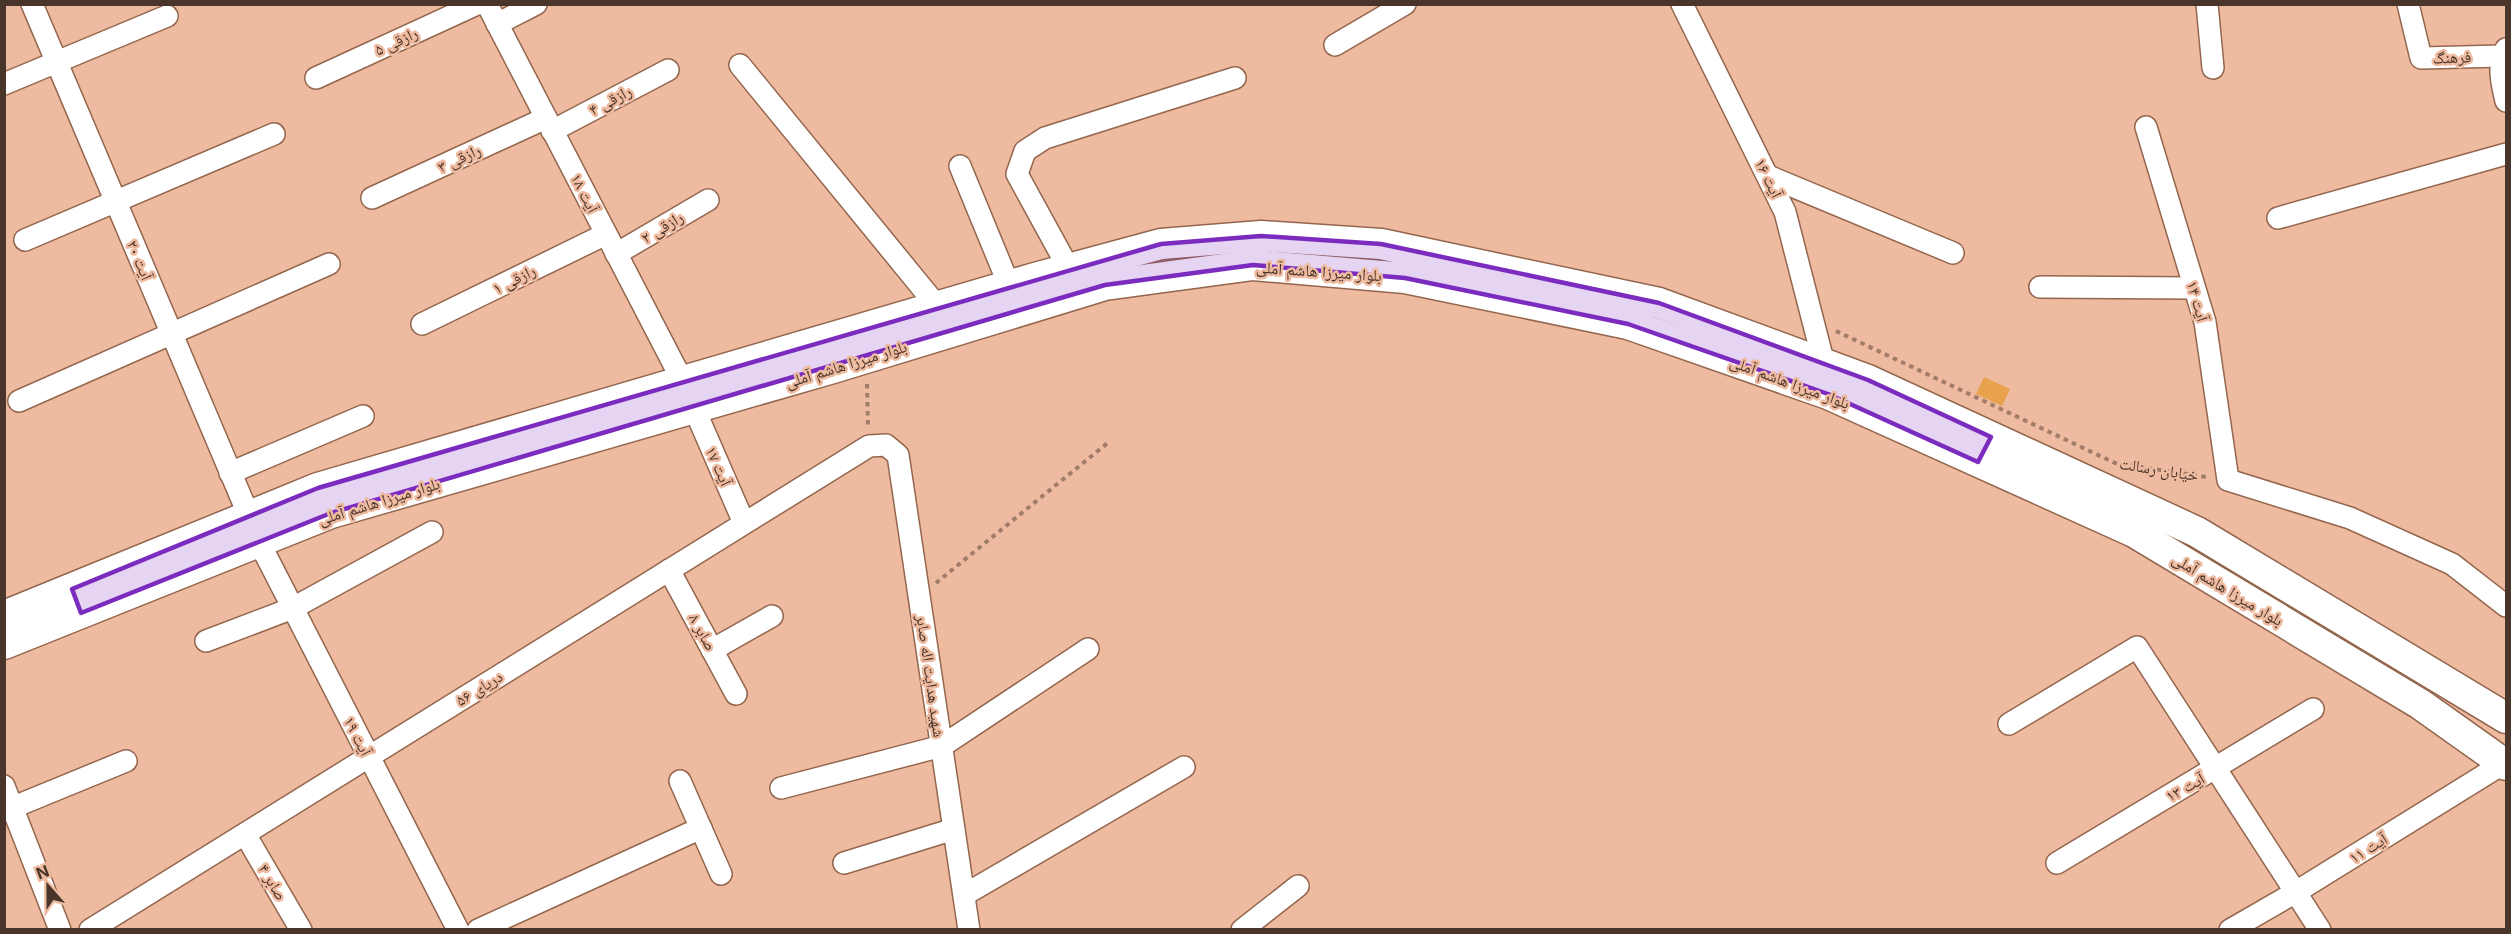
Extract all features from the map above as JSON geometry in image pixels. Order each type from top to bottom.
[{"type":"main road","name":"بلوار میرزا هاشم آملی","points":[[688,395],[852,332],[1009,285],[1161,244],[1250,237],[1381,244],[1659,303],[1868,380],[1985,449],[2134,532],[2420,704],[2505,764]]},
{"type":"main road","name":"بلوار میرزا هاشم آملی","points":[[4,644],[76,601],[254,529],[318,488],[688,395],[862,359],[1116,284],[1253,265],[1405,278],[1628,324],[1985,449],[2197,532],[2506,718]]},
{"type":"main road","points":[[901,317],[896,324],[894,336],[903,347]]},
{"type":"main road","points":[[852,332],[860,346],[862,359]]},
{"type":"main road","name":"بلوار میرزا هاشم آملی","points":[[4,616],[76,601]]},
{"type":"street","name":"آیت ۲۰","points":[[32,4],[254,529]]},
{"type":"street","name":"رازقی ۵","points":[[316,78],[477,4]]},
{"type":"street","name":"آیت ۱۸","points":[[487,4],[688,395]]},
{"type":"street","points":[[497,24],[536,4]]},
{"type":"street","name":"آیت ۱۶","points":[[1682,4],[1785,212],[1824,364]]},
{"type":"street","points":[[2207,4],[2213,68]]},
{"type":"street","name":"فرهنگ","points":[[2408,4],[2421,58],[2504,52]]},
{"type":"street","points":[[1335,45],[1391,8]]},
{"type":"street","points":[[4,84],[57,64],[167,16]]},
{"type":"street","points":[[2504,52],[2501,84],[2506,101]]},
{"type":"street","points":[[741,65],[937,306]]},
{"type":"street","name":"رازقی ۴","points":[[549,124],[668,70]]},
{"type":"street","points":[[1070,269],[1017,174],[1025,151],[1045,138],[1235,78]]},
{"type":"street","name":"رازقی ۳","points":[[372,198],[549,124]]},
{"type":"street","name":"آيت ۱۴","points":[[2146,127],[2205,322],[2228,480]]},
{"type":"street","points":[[25,240],[274,134]]},
{"type":"street","points":[[2278,218],[2409,179],[2506,154]]},
{"type":"street","points":[[960,166],[1009,285]]},
{"type":"street","points":[[1768,176],[1953,253]]},
{"type":"street","name":"رازقی ۲","points":[[616,254],[708,200]]},
{"type":"street","name":"رازقی ۱","points":[[422,324],[606,234]]},
{"type":"street","points":[[19,401],[329,264]]},
{"type":"street","points":[[2040,287],[2194,288]]},
{"type":"street","name":"آیت ۱۷","points":[[688,395],[744,523]]},
{"type":"street","points":[[230,474],[363,416]]},
{"type":"street","name":"دریای ۵۶","points":[[90,930],[869,446]]},
{"type":"street","name":"شهید هدایت اله صابر","points":[[869,446],[886,446],[898,455],[964,895],[966,929]]},
{"type":"street","points":[[2228,480],[2350,518],[2452,564],[2506,606]]},
{"type":"street","name":"آیت ۱۹","points":[[254,529],[458,930]]},
{"type":"street","points":[[206,641],[293,608],[432,532]]},
{"type":"street","name":"صابر ۸","points":[[669,570],[736,694]]},
{"type":"street","points":[[712,650],[772,616]]},
{"type":"street","points":[[2009,724],[2137,647],[2320,930]]},
{"type":"street","points":[[781,788],[942,746],[1088,650]]},
{"type":"street","name":"آیت ۱۳","points":[[2057,863],[2313,709]]},
{"type":"street","points":[[9,810],[126,761]]},
{"type":"street","name":"آیت ۱۱","points":[[2230,930],[2505,764]]},
{"type":"street","points":[[964,895],[1184,767]]},
{"type":"street","points":[[680,781],[721,874]]},
{"type":"street","points":[[4,786],[9,810],[60,930]]},
{"type":"street","points":[[478,930],[701,828]]},
{"type":"street","points":[[844,862],[954,829]]},
{"type":"street","name":"صابر ۴","points":[[244,834],[302,930]]},
{"type":"street","points":[[1242,930],[1298,886]]},
{"type":"path","name":"خیابان رسالت","points":[[1813,320],[2115,463],[2228,480]]},
{"type":"path","points":[[862,359],[869,446]]},
{"type":"path","points":[[919,597],[1110,441]]},
{"type":"highlighted area","points":[[1261,236],[1381,244],[1659,303],[1868,380],[1991,437],[1978,462],[1828,394],[1628,324],[1405,278],[1253,265],[1105,285],[331,513],[81,613],[72,589],[318,488],[1161,244]]},
{"type":"building","points":[[1984,377],[2010,389],[2002,406],[1976,394]]}]
